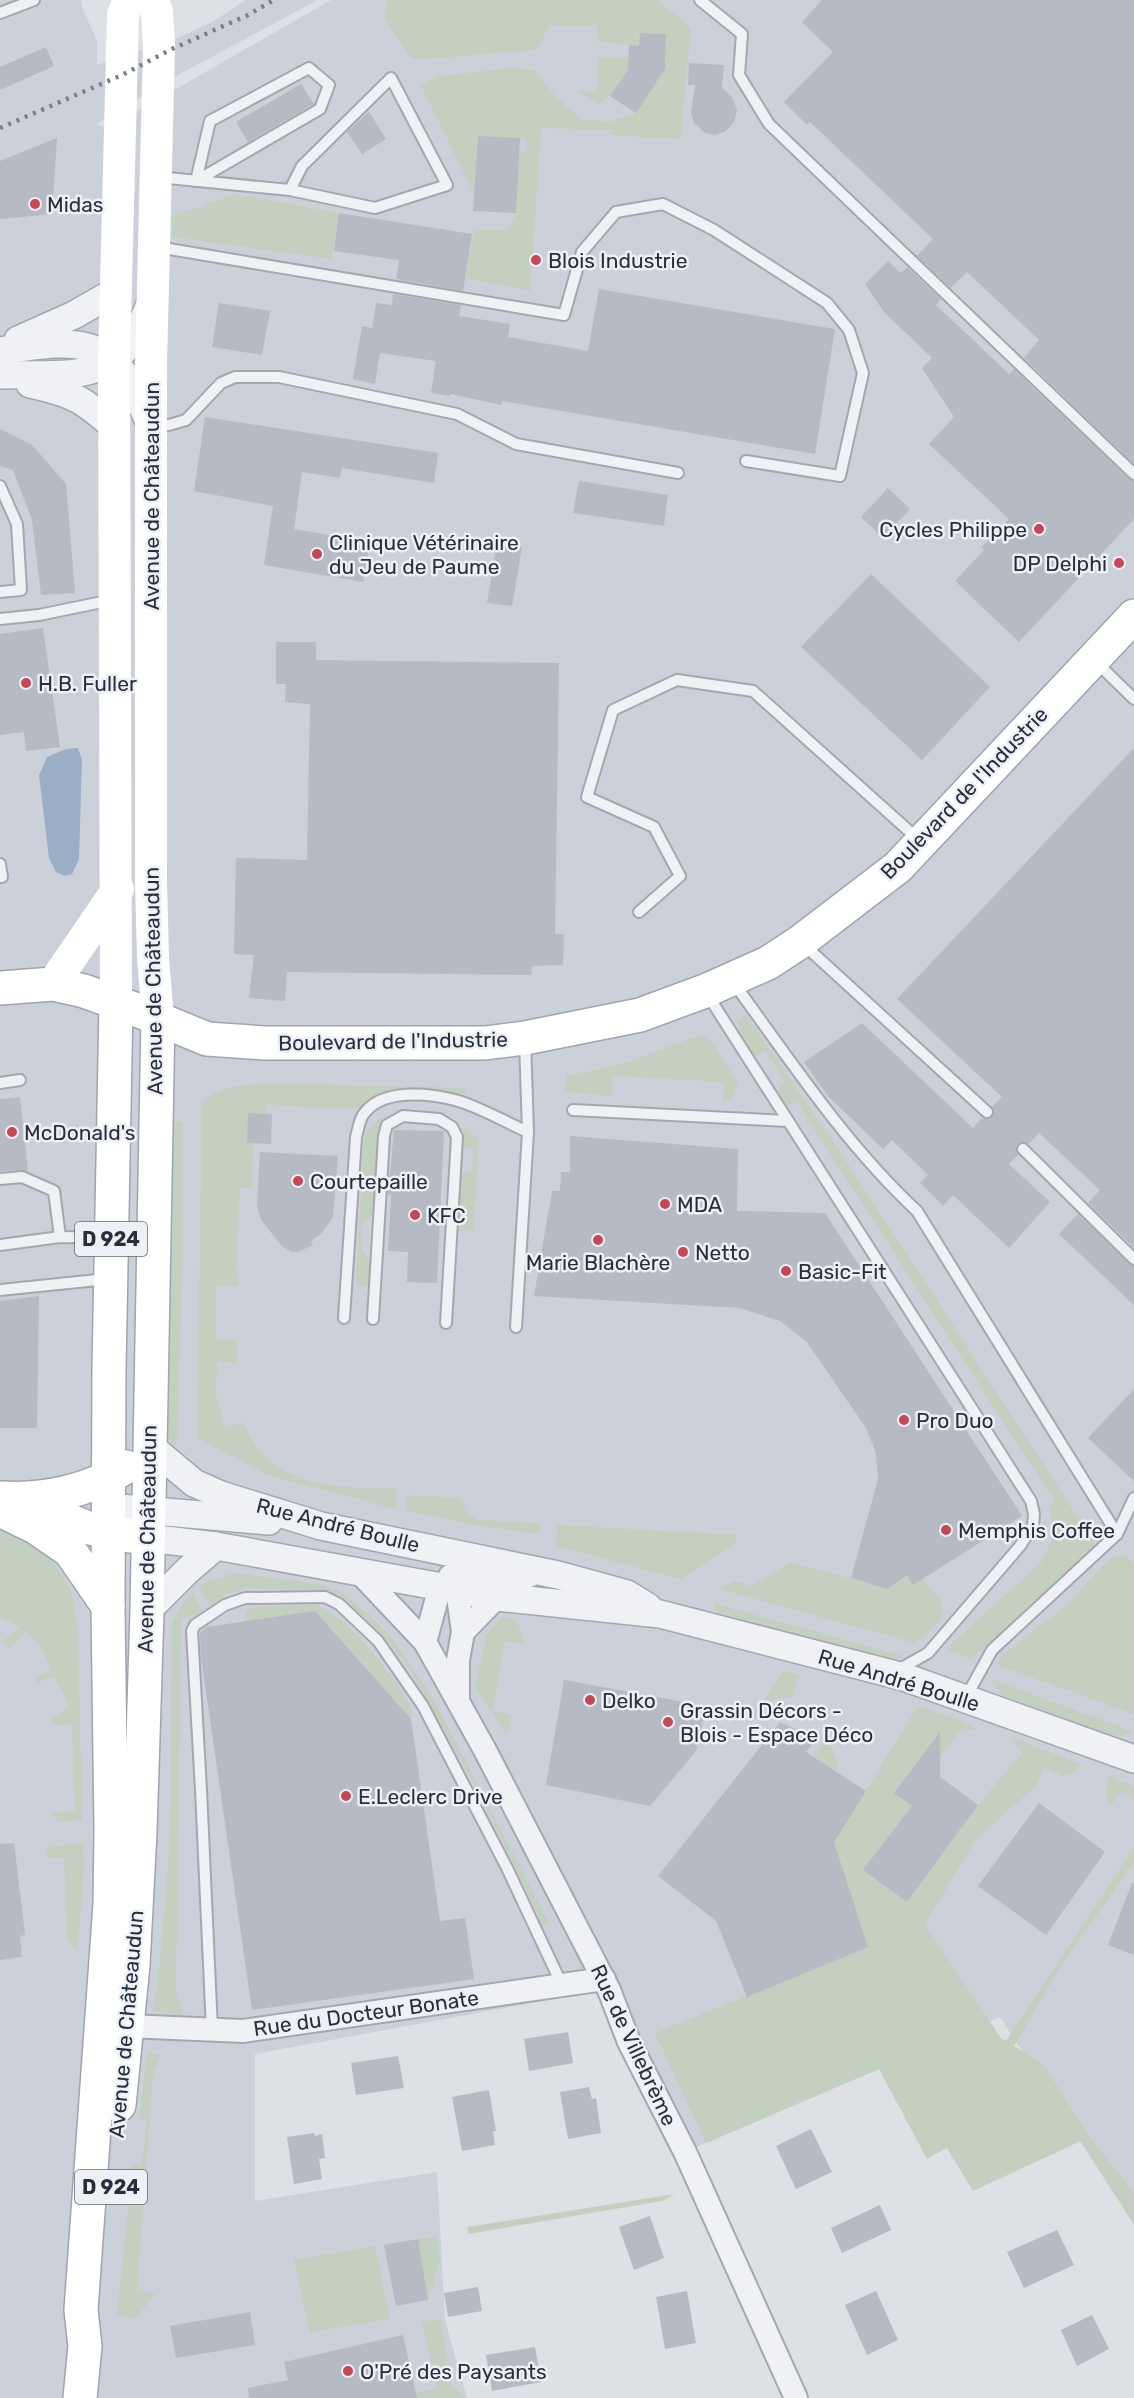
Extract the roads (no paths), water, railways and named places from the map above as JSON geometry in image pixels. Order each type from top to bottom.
[{"type":"main road","name":"Avenue de Châteaudun","points":[[85,2346],[81,2310],[110,1904],[108,1606],[110,1279],[118,889],[114,360],[123,15],[129,0]]},
{"type":"main road","name":"Avenue de Châteaudun","points":[[85,2346],[97,2311],[127,2026],[136,1905],[147,1611],[158,1018],[153,958],[151,882],[150,425],[159,47],[157,12],[153,0]]},
{"type":"main road","name":"Boulevard de l'Industrie","points":[[0,988],[54,984],[84,991],[207,1039],[265,1043],[485,1043],[525,1038],[640,1015],[768,963],[800,942],[898,867],[1134,616]]},
{"type":"main road","points":[[54,984],[118,889]]},
{"type":"main road","points":[[6,1502],[74,1523],[109,1506],[129,1464],[150,1446]]},
{"type":"main road","points":[[6,1502],[72,1492],[148,1524]]},
{"type":"main road","points":[[6,1502],[35,1527],[70,1551],[108,1606]]},
{"type":"main road","name":"D 924","points":[[80,2398],[85,2346]]},
{"type":"street","points":[[0,350],[48,328],[116,291]]},
{"type":"street","points":[[0,376],[92,371],[103,368],[132,342],[144,322],[152,299]]},
{"type":"street","points":[[0,350],[73,344],[91,347],[104,353],[114,360],[130,382],[150,425]]},
{"type":"street","points":[[0,376],[72,394],[87,402],[114,427]]},
{"type":"street","name":"Rue André Boulle","points":[[150,1446],[194,1483],[220,1495],[321,1526],[558,1575],[627,1594],[660,1614]]},
{"type":"street","points":[[148,1524],[321,1526]]},
{"type":"street","name":"Rue André Boulle","points":[[148,1524],[216,1546],[450,1585],[497,1597],[660,1614],[891,1673],[1132,1756]]},
{"type":"street","points":[[147,1611],[216,1546]]},
{"type":"street","name":"Rue André Boulle","points":[[436,1550],[450,1585]]},
{"type":"street","name":"Rue de Villebrème","points":[[358,1571],[425,1642],[458,1700],[604,1979],[629,2042],[685,2152],[796,2398]]},
{"type":"street","name":"Rue André Boulle","points":[[450,1585],[558,1575]]},
{"type":"street","points":[[425,1642],[450,1585]]},
{"type":"street","name":"Rue de Villebrème","points":[[450,1585],[463,1632],[458,1660],[458,1700]]},
{"type":"street","points":[[463,1632],[497,1597]]},
{"type":"street","name":"Rue du Docteur Bonate","points":[[127,2026],[243,2031],[604,1979]]},
{"type":"lane","points":[[0,13],[34,0]]},
{"type":"lane","points":[[700,0],[742,34],[739,75],[770,124],[1134,474]]},
{"type":"lane","points":[[309,68],[329,85],[320,109],[196,181],[210,122],[309,68]]},
{"type":"lane","points":[[155,177],[290,190],[375,208],[447,185],[391,78],[302,166],[290,190]]},
{"type":"lane","points":[[153,246],[564,315],[582,252],[616,212],[663,204],[714,230],[827,303],[849,330],[864,373],[840,476],[746,461]]},
{"type":"lane","points":[[150,425],[169,425],[186,420],[221,383],[236,377],[279,376],[457,414],[516,444],[678,474]]},
{"type":"lane","points":[[0,486],[16,524],[21,590],[0,592]]},
{"type":"lane","points":[[0,619],[39,615],[115,600]]},
{"type":"lane","points":[[1093,660],[1134,699]]},
{"type":"lane","points":[[639,912],[680,876],[654,826],[586,796],[613,710],[677,680],[753,691],[921,843]]},
{"type":"lane","points":[[0,864],[2,877],[0,877]]},
{"type":"lane","points":[[800,942],[987,1112]]},
{"type":"lane","points":[[718,985],[725,1019],[1031,1501],[1034,1514],[1033,1526],[1020,1546],[928,1653],[891,1673]]},
{"type":"lane","points":[[718,985],[811,1089],[890,1186],[917,1211],[1118,1534]]},
{"type":"lane","points":[[516,1328],[528,1132],[525,1038]]},
{"type":"lane","points":[[0,1083],[20,1080]]},
{"type":"lane","points":[[344,1318],[356,1137],[362,1116],[373,1104],[396,1096],[424,1095],[456,1100],[528,1132]]},
{"type":"lane","points":[[573,1110],[788,1121]]},
{"type":"lane","points":[[373,1319],[384,1136],[387,1125],[403,1116],[439,1119],[452,1127],[457,1137],[446,1323]]},
{"type":"lane","points":[[1023,1149],[1134,1259]]},
{"type":"lane","points":[[0,1179],[22,1177],[54,1191],[60,1237]]},
{"type":"lane","points":[[0,1245],[60,1237],[111,1238]]},
{"type":"lane","points":[[0,1290],[110,1279]]},
{"type":"lane","points":[[965,1699],[992,1650],[1118,1534],[1134,1498]]},
{"type":"lane","points":[[212,2030],[192,1631],[195,1625],[225,1605],[245,1598],[325,1597],[339,1604],[378,1641],[423,1706],[507,1868],[562,1986]]},
{"type":"water","points":[[78,748],[82,760],[79,859],[72,874],[65,876],[56,872],[49,858],[39,775],[47,757],[66,749]]},
{"type":"railway","points":[[0,128],[122,75],[172,49],[248,15],[274,0]]},
{"type":"place","name":"Midas","points":[[35,204]]},
{"type":"place","name":"Blois Industrie","points":[[536,260]]},
{"type":"place","name":"Cycles Philippe","points":[[1039,529]]},
{"type":"place","name":"Clinique Vétérinaire du Jeu de Paume","points":[[317,554]]},
{"type":"place","name":"DP Delphi","points":[[1119,563]]},
{"type":"place","name":"H.B. Fuller","points":[[26,683]]},
{"type":"place","name":"McDonald's","points":[[12,1132]]},
{"type":"place","name":"Courtepaille","points":[[298,1181]]},
{"type":"place","name":"MDA","points":[[665,1204]]},
{"type":"place","name":"KFC","points":[[415,1215]]},
{"type":"place","name":"Marie Blachère","points":[[598,1240]]},
{"type":"place","name":"Netto","points":[[683,1252]]},
{"type":"place","name":"Basic-Fit","points":[[786,1271]]},
{"type":"place","name":"Pro Duo","points":[[904,1420]]},
{"type":"place","name":"Memphis Coffee","points":[[946,1530]]},
{"type":"place","name":"Delko","points":[[590,1700]]},
{"type":"place","name":"Grassin Décors - Blois - Espace Déco","points":[[668,1722]]},
{"type":"place","name":"E.Leclerc Drive","points":[[346,1796]]},
{"type":"place","name":"O'Pré des Paysants","points":[[348,2371]]}]
